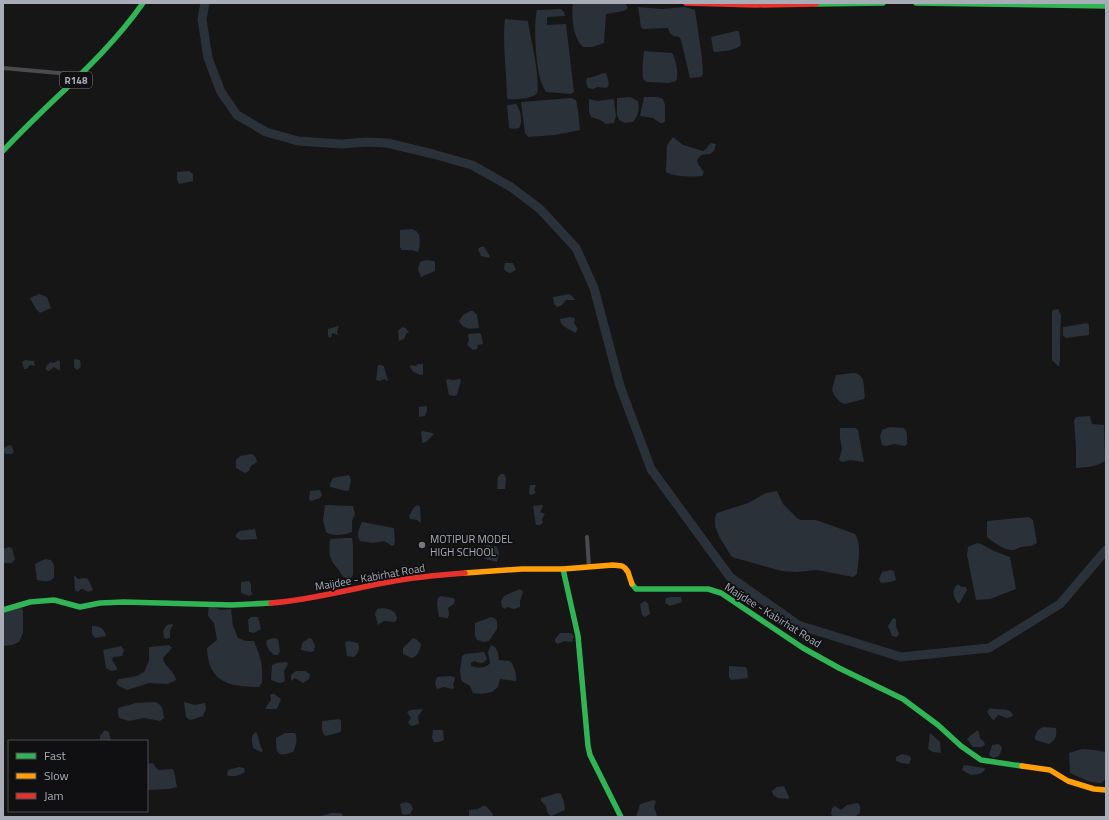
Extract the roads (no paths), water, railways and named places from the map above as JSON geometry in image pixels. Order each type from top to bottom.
[{"type":"street","name":"R148","points":[[3,151],[30,121],[81,75],[131,20],[143,3]]},
{"type":"street","points":[[686,3],[755,5],[883,3]]},
{"type":"street","points":[[916,3],[1106,6]]},
{"type":"street","points":[[3,68],[81,75]]},
{"type":"street","points":[[587,537],[589,566]]},
{"type":"street","name":"Maijdee - Kabirhat Road","points":[[3,610],[30,602],[54,600],[80,607],[100,603],[124,602],[232,605],[280,602],[321,596],[388,582],[426,576],[522,569],[563,569],[589,566],[622,566],[628,572],[631,582],[636,589],[708,590],[721,593],[803,648],[839,668],[903,699],[938,725],[961,746],[981,760],[1050,770],[1068,781],[1094,789],[1106,790]]},
{"type":"street","points":[[563,569],[578,636],[590,755],[621,817]]},
{"type":"waterway","points":[[205,3],[202,19],[208,58],[221,92],[237,115],[266,132],[298,141],[342,144],[366,142],[387,143],[472,165],[511,187],[540,209],[576,248],[594,288],[620,386],[651,469],[730,577],[798,625],[901,657],[989,648],[1060,604],[1106,550]]},
{"type":"place","name":"MOTIPUR MODEL HIGH SCHOOL","points":[[422,545]]}]
